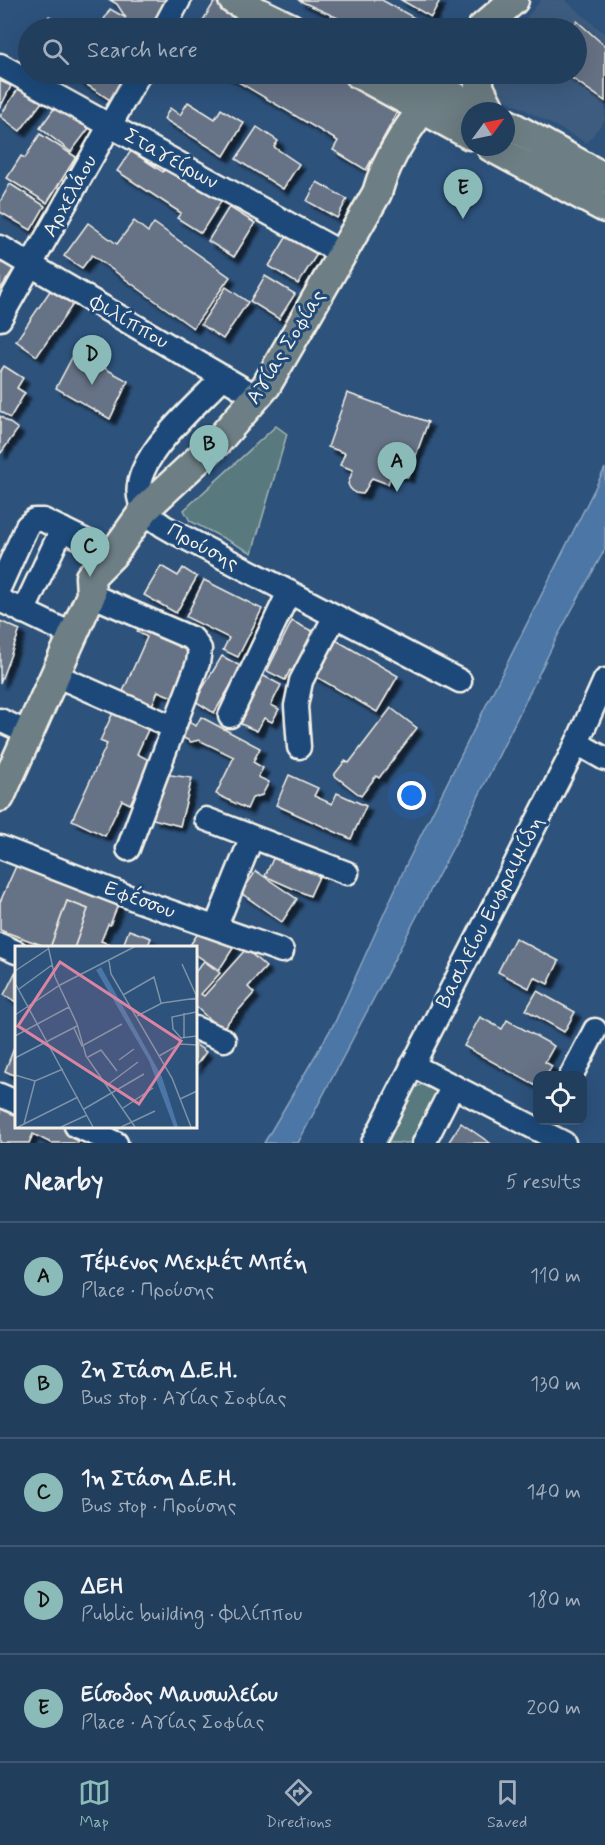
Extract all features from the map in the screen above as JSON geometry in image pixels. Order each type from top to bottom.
[{"type":"main road","points":[[233,0],[271,18]]},
{"type":"main road","points":[[405,84],[446,93],[461,119]]},
{"type":"main road","points":[[428,84],[464,102]]},
{"type":"main road","points":[[479,84],[486,102]]},
{"type":"main road","name":"Αγίας Σοφίας","points":[[146,509],[218,441],[258,397],[282,362],[377,193],[382,173],[392,155],[446,93]]},
{"type":"main road","points":[[515,128],[605,178]]},
{"type":"main road","points":[[508,156],[605,208]]},
{"type":"main road","name":"Προύσης","points":[[0,796],[71,634],[91,595],[90,577],[113,554],[146,509]]},
{"type":"street","points":[[169,18],[179,0]]},
{"type":"street","name":"Σταγείρων","points":[[0,65],[18,75]]},
{"type":"street","name":"Σταγείρων","points":[[35,84],[342,254]]},
{"type":"street","name":"Αρχελάου","points":[[0,319],[133,84]]},
{"type":"street","name":"Φιλίππου","points":[[0,247],[258,397]]},
{"type":"street","points":[[146,509],[140,501],[140,492],[152,454],[163,437],[223,377]]},
{"type":"street","name":"Προύσης","points":[[146,509],[174,532],[460,681]]},
{"type":"street","points":[[0,586],[30,522],[43,520],[113,554]]},
{"type":"street","points":[[23,612],[62,529]]},
{"type":"street","points":[[231,716],[289,592]]},
{"type":"street","points":[[91,595],[193,639],[200,649],[198,663],[128,849]]},
{"type":"street","points":[[0,600],[71,634]]},
{"type":"street","points":[[299,747],[296,706],[301,681],[335,616]]},
{"type":"street","points":[[53,674],[173,727]]},
{"type":"street","name":"Βασιλείου Ευφραιμίδη","points":[[373,1143],[577,743],[605,681]]},
{"type":"street","points":[[0,720],[28,733]]},
{"type":"street","points":[[577,743],[605,759]]},
{"type":"street","points":[[206,819],[347,873]]},
{"type":"street","points":[[216,926],[252,837]]},
{"type":"street","name":"Εφέσσου","points":[[0,847],[137,900],[282,951]]},
{"type":"street","points":[[0,945],[15,952]]},
{"type":"street","points":[[196,1028],[224,1040]]},
{"type":"street","points":[[574,1071],[595,1030]]},
{"type":"street","points":[[412,1065],[453,1086],[545,1126],[564,1143]]},
{"type":"street","points":[[424,1143],[453,1086]]},
{"type":"street","points":[[0,1095],[15,1102]]},
{"type":"street","points":[[81,1128],[116,1143]]},
{"type":"shaded area","points":[[541,0],[565,0],[586,18],[526,18]]},
{"type":"shaded area","points":[[587,19],[605,34],[605,120],[587,143],[515,105],[515,102],[499,96],[492,84],[587,84]]},
{"type":"shaded area","points":[[605,468],[605,549],[557,637],[461,832],[298,1143],[264,1143],[335,1022],[407,863]]},
{"type":"green space","points":[[276,426],[287,434],[252,553],[190,521],[184,510]]},
{"type":"green space","points":[[424,1083],[444,1095],[419,1143],[388,1143],[414,1088]]},
{"type":"building","points":[[110,0],[166,0],[156,18],[126,18],[117,4]]},
{"type":"building","points":[[298,0],[382,0],[415,18],[338,18]]},
{"type":"building","points":[[401,0],[440,0],[431,17]]},
{"type":"building","points":[[215,1],[244,18],[204,18]]},
{"type":"building","points":[[110,9],[126,18],[105,18]]},
{"type":"building","points":[[587,30],[605,46],[605,101],[580,84],[587,84]]},
{"type":"building","points":[[0,81],[11,86],[0,108]]},
{"type":"building","points":[[85,84],[120,84],[110,100]]},
{"type":"building","points":[[242,84],[353,84],[398,111],[366,170],[333,150],[338,141]]},
{"type":"building","points":[[20,86],[42,102],[20,131],[0,116]]},
{"type":"building","points":[[188,102],[215,119],[221,109],[244,123],[224,156],[164,119],[170,108],[180,115]]},
{"type":"building","points":[[58,103],[90,127],[71,152],[40,128]]},
{"type":"building","points":[[257,127],[278,141],[274,147],[299,164],[283,189],[236,159]]},
{"type":"building","points":[[40,134],[76,157],[47,203],[7,178],[21,156],[25,158]]},
{"type":"building","points":[[131,151],[163,172],[168,165],[222,200],[201,233],[177,218],[181,213],[117,171]]},
{"type":"building","points":[[317,182],[347,199],[337,218],[307,201]]},
{"type":"building","points":[[10,184],[45,206],[31,230],[0,212],[0,202]]},
{"type":"building","points":[[229,207],[255,223],[234,257],[208,241]]},
{"type":"building","points":[[134,221],[148,232],[154,223],[230,277],[193,328],[92,255],[82,268],[64,256],[88,223],[117,244]]},
{"type":"building","points":[[287,236],[317,254],[298,284],[269,266]]},
{"type":"building","points":[[0,250],[18,262],[0,290]]},
{"type":"building","points":[[265,276],[295,294],[279,319],[250,301]]},
{"type":"building","points":[[54,285],[76,300],[37,356],[16,341]]},
{"type":"building","points":[[226,287],[248,302],[223,339],[201,324]]},
{"type":"building","points":[[75,352],[128,381],[110,419],[56,388]]},
{"type":"building","points":[[4,366],[23,378],[17,388],[25,393],[10,418],[0,411],[0,372]]},
{"type":"building","points":[[347,393],[428,422],[408,477],[392,472],[388,484],[372,478],[363,494],[355,493],[350,488],[348,484],[353,470],[340,465],[345,453],[328,447]]},
{"type":"building","points":[[0,416],[18,429],[1,453],[0,453]]},
{"type":"building","points":[[161,566],[178,576],[183,568],[197,577],[176,613],[144,595]]},
{"type":"building","points":[[204,580],[262,609],[238,657],[223,650],[229,638],[186,617]]},
{"type":"building","points":[[0,621],[20,630],[0,683]]},
{"type":"building","points":[[292,621],[318,634],[298,674],[290,670],[285,680],[267,671]]},
{"type":"building","points":[[141,623],[180,640],[178,646],[192,653],[172,697],[158,691],[150,710],[121,696],[147,637],[137,632]]},
{"type":"building","points":[[329,636],[398,676],[377,712],[308,672]]},
{"type":"building","points":[[222,656],[242,667],[214,713],[195,701]]},
{"type":"building","points":[[260,674],[281,685],[271,705],[279,709],[272,722],[264,718],[257,731],[241,724],[248,709],[243,706]]},
{"type":"building","points":[[116,706],[151,723],[137,754],[151,761],[130,804],[122,800],[105,836],[72,820],[107,744],[100,741]]},
{"type":"building","points":[[391,708],[417,728],[379,778],[376,776],[361,796],[334,775],[345,761],[349,763]]},
{"type":"building","points":[[201,717],[260,748],[253,762],[263,768],[258,777],[269,782],[262,795],[252,798],[247,809],[216,794],[234,757],[199,740],[191,742],[180,736],[187,721],[196,726]]},
{"type":"building","points":[[164,774],[192,778],[180,826],[153,819]]},
{"type":"building","points":[[289,775],[318,788],[314,796],[332,804],[337,793],[366,806],[351,839],[276,805]]},
{"type":"building","points":[[277,850],[323,868],[310,896],[265,876]]},
{"type":"building","points":[[21,855],[122,894],[101,941],[115,946],[75,946],[88,909],[67,901],[51,946],[44,946],[0,930],[0,902]]},
{"type":"building","points":[[256,871],[297,899],[282,922],[241,893]]},
{"type":"building","points":[[67,901],[88,909],[75,946],[51,946]]},
{"type":"building","points":[[205,923],[237,942],[219,970],[196,955],[196,946],[189,946]]},
{"type":"building","points":[[129,930],[151,938],[148,946],[123,946]]},
{"type":"building","points":[[515,938],[559,961],[548,984],[534,977],[529,988],[498,972]]},
{"type":"building","points":[[246,949],[266,967],[248,987],[254,993],[221,1030],[196,1007],[196,971],[204,961],[220,973],[201,994],[204,996]]},
{"type":"building","points":[[15,973],[15,1001],[4,995]]},
{"type":"building","points":[[537,991],[575,1012],[564,1032],[526,1010]]},
{"type":"building","points":[[480,1017],[502,1029],[507,1020],[554,1046],[545,1062],[552,1066],[549,1071],[533,1071],[533,1084],[464,1046]]},
{"type":"building","points":[[196,1045],[206,1052],[196,1066]]},
{"type":"building","points":[[15,1046],[15,1076],[5,1071]]},
{"type":"building","points":[[0,1096],[15,1103],[15,1128],[72,1128],[83,1133],[78,1143],[51,1143],[33,1134],[29,1143],[0,1143]]},
{"type":"building","points":[[461,1123],[490,1143],[448,1143]]},
{"type":"place","name":"Είσοδος Μαυσωλείου","points":[[463,219]]},
{"type":"place","name":"ΔΕΗ","points":[[92,385]]},
{"type":"place","name":"2η Στάση Δ.Ε.Η.","points":[[209,475]]},
{"type":"place","name":"Τέμενος Μεχμέτ Μπέη","points":[[397,492]]},
{"type":"place","name":"1η Στάση Δ.Ε.Η.","points":[[90,577]]}]
